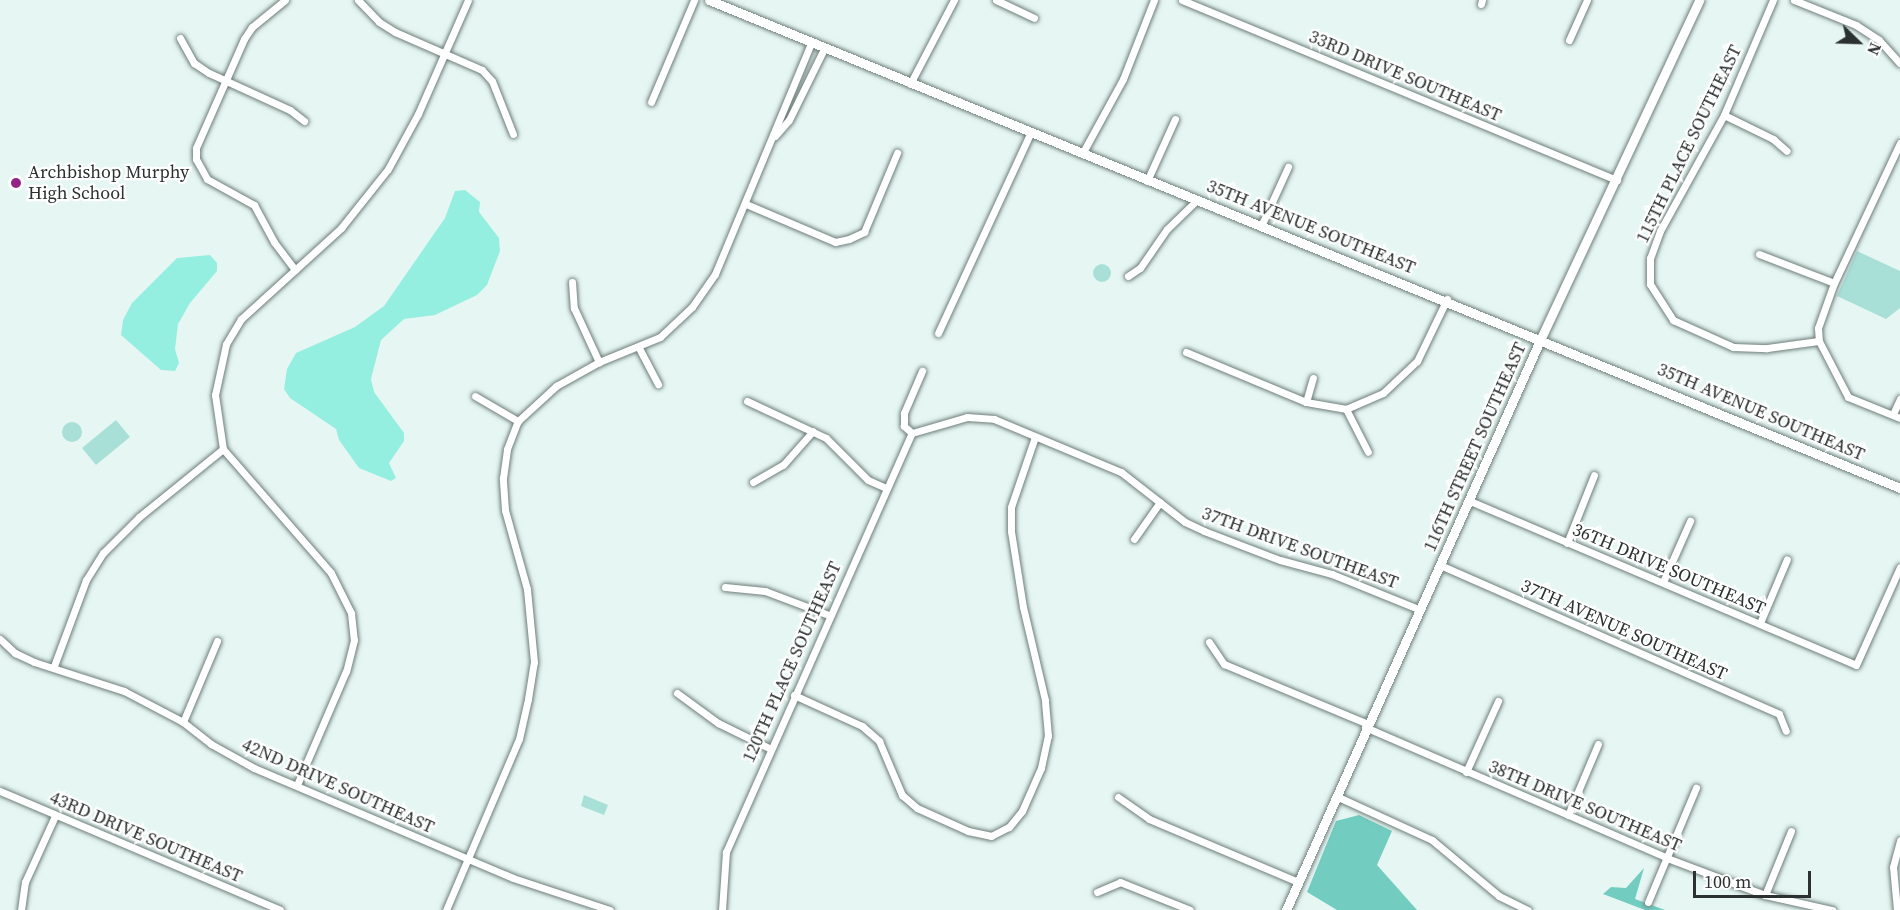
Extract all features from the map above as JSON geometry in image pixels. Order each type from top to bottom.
[{"type":"street","points":[[285,0],[252,27],[196,148],[201,171],[254,205],[274,242],[295,270]]},
{"type":"street","points":[[358,0],[380,22],[482,70],[492,81],[513,134]]},
{"type":"street","points":[[297,785],[346,671],[354,640],[351,613],[331,573],[223,449],[215,395],[226,344],[241,319],[340,228],[387,169],[445,54],[468,0]]},
{"type":"street","points":[[651,102],[694,0]]},
{"type":"street","name":"35TH AVENUE SOUTHEAST","points":[[709,0],[1030,134],[1447,299],[1900,488]]},
{"type":"street","points":[[910,84],[954,0]]},
{"type":"street","points":[[996,0],[1034,18]]},
{"type":"street","points":[[1082,154],[1123,80],[1154,0]]},
{"type":"street","name":"33RD DRIVE SOUTHEAST","points":[[1182,0],[1617,180]]},
{"type":"street","points":[[1569,40],[1587,0]]},
{"type":"street","name":"116TH STREET SOUTHEAST","points":[[1286,910],[1418,609],[1470,501],[1541,338],[1617,180],[1699,0]]},
{"type":"street","name":"115TH PLACE SOUTHEAST","points":[[1773,0],[1724,115],[1660,231],[1650,258],[1650,284],[1659,302],[1673,320],[1733,347],[1767,348],[1819,341]]},
{"type":"street","points":[[1794,0],[1856,25],[1879,40],[1900,63]]},
{"type":"street","points":[[180,38],[194,63],[290,110],[304,121]]},
{"type":"street","points":[[446,910],[519,740],[534,662],[527,589],[505,510],[507,449],[518,421],[556,386],[599,362],[639,348],[660,337],[692,307],[715,273],[775,136],[777,119],[811,43]]},
{"type":"street","points":[[775,136],[789,120],[824,49]]},
{"type":"street","points":[[1724,115],[1773,139],[1787,151]]},
{"type":"street","points":[[1147,181],[1175,119]]},
{"type":"street","points":[[938,333],[1030,134]]},
{"type":"street","points":[[1900,143],[1898,158],[1834,283],[1818,328],[1819,341],[1848,397],[1896,416],[1900,399]]},
{"type":"street","points":[[746,204],[835,242],[864,232],[897,153]]},
{"type":"street","points":[[1262,224],[1288,166]]},
{"type":"street","points":[[1128,276],[1140,268],[1167,229],[1197,200]]},
{"type":"street","points":[[1759,254],[1834,283]]},
{"type":"street","points":[[572,282],[574,308],[599,362]]},
{"type":"street","points":[[1186,352],[1306,402],[1346,409],[1383,393],[1417,360],[1447,299]]},
{"type":"street","points":[[639,348],[658,384]]},
{"type":"street","points":[[912,434],[904,426],[903,413],[922,371]]},
{"type":"street","points":[[1306,402],[1313,378]]},
{"type":"street","points":[[475,396],[518,421]]},
{"type":"street","points":[[747,401],[813,431],[839,448],[868,480],[886,488]]},
{"type":"street","points":[[1346,409],[1368,452]]},
{"type":"street","name":"37TH DRIVE SOUTHEAST","points":[[912,434],[967,417],[994,419],[1121,472],[1185,522],[1242,547],[1332,574],[1418,609]]},
{"type":"street","points":[[753,482],[783,465],[813,431]]},
{"type":"street","name":"120TH PLACE SOUTHEAST","points":[[722,910],[726,852],[769,748],[912,434]]},
{"type":"street","points":[[794,695],[862,726],[879,741],[903,795],[917,808],[968,831],[990,836],[1009,827],[1022,811],[1041,768],[1048,736],[1045,700],[1023,607],[1011,531],[1011,507],[1035,436]]},
{"type":"street","points":[[54,666],[86,580],[103,553],[138,517],[223,449]]},
{"type":"street","points":[[1567,543],[1594,475]]},
{"type":"street","name":"36TH DRIVE SOUTHEAST","points":[[1470,501],[1856,665],[1900,567]]},
{"type":"street","points":[[1134,539],[1160,502]]},
{"type":"street","points":[[1663,582],[1690,521]]},
{"type":"street","points":[[1760,623],[1787,559]]},
{"type":"street","name":"37TH AVENUE SOUTHEAST","points":[[1440,565],[1779,714],[1786,731]]},
{"type":"street","points":[[725,587],[765,591],[829,615]]},
{"type":"street","name":"42ND DRIVE SOUTHEAST","points":[[0,639],[15,653],[124,691],[183,722],[245,763],[468,860],[592,907],[610,910]]},
{"type":"street","points":[[183,722],[217,641]]},
{"type":"street","name":"38TH DRIVE SOUTHEAST","points":[[1209,642],[1224,664],[1366,725],[1466,772],[1667,858],[1765,895],[1832,910]]},
{"type":"street","points":[[678,693],[718,723],[769,748]]},
{"type":"street","points":[[1466,772],[1498,701]]},
{"type":"street","points":[[1568,815],[1598,744]]},
{"type":"street","points":[[1648,902],[1696,788]]},
{"type":"street","name":"43RD DRIVE SOUTHEAST","points":[[0,791],[280,910]]},
{"type":"street","points":[[1336,796],[1432,840],[1499,896],[1528,910]]},
{"type":"street","points":[[1118,797],[1149,819],[1298,882]]},
{"type":"street","points":[[21,910],[25,882],[55,816]]},
{"type":"street","points":[[1765,895],[1791,831]]},
{"type":"street","points":[[1894,910],[1893,867],[1900,840]]},
{"type":"street","points":[[1097,892],[1120,882],[1190,910]]},
{"type":"shaded area","points":[[465,190],[480,202],[479,212],[499,238],[500,251],[487,285],[477,295],[435,315],[404,319],[381,340],[371,379],[374,392],[404,433],[404,441],[389,463],[396,478],[391,481],[359,468],[339,440],[336,429],[290,398],[284,389],[287,369],[296,353],[355,327],[384,306],[445,218],[455,191]]},
{"type":"shaded area","points":[[1857,251],[1900,271],[1900,308],[1886,319],[1837,296]]},
{"type":"shaded area","points":[[210,255],[217,263],[217,271],[190,303],[178,324],[175,349],[179,363],[175,371],[161,370],[121,335],[123,320],[132,303],[177,258]]},
{"type":"shaded area","points":[[1102,264],[1108,267],[1111,273],[1108,279],[1102,282],[1096,279],[1093,273],[1096,267]]},
{"type":"shaded area","points":[[116,420],[130,437],[96,465],[82,448]]},
{"type":"shaded area","points":[[72,422],[79,425],[82,432],[79,439],[72,442],[65,439],[62,432],[65,425]]},
{"type":"shaded area","points":[[584,795],[608,805],[604,815],[581,806]]},
{"type":"shaded area","points":[[1359,815],[1392,831],[1377,865],[1417,910],[1337,910],[1307,892],[1336,821]]},
{"type":"shaded area","points":[[1644,868],[1635,899],[1665,910],[1645,910],[1603,894],[1611,887],[1626,888]]},
{"type":"place","name":"Archbishop Murphy High School","points":[[16,183]]}]
